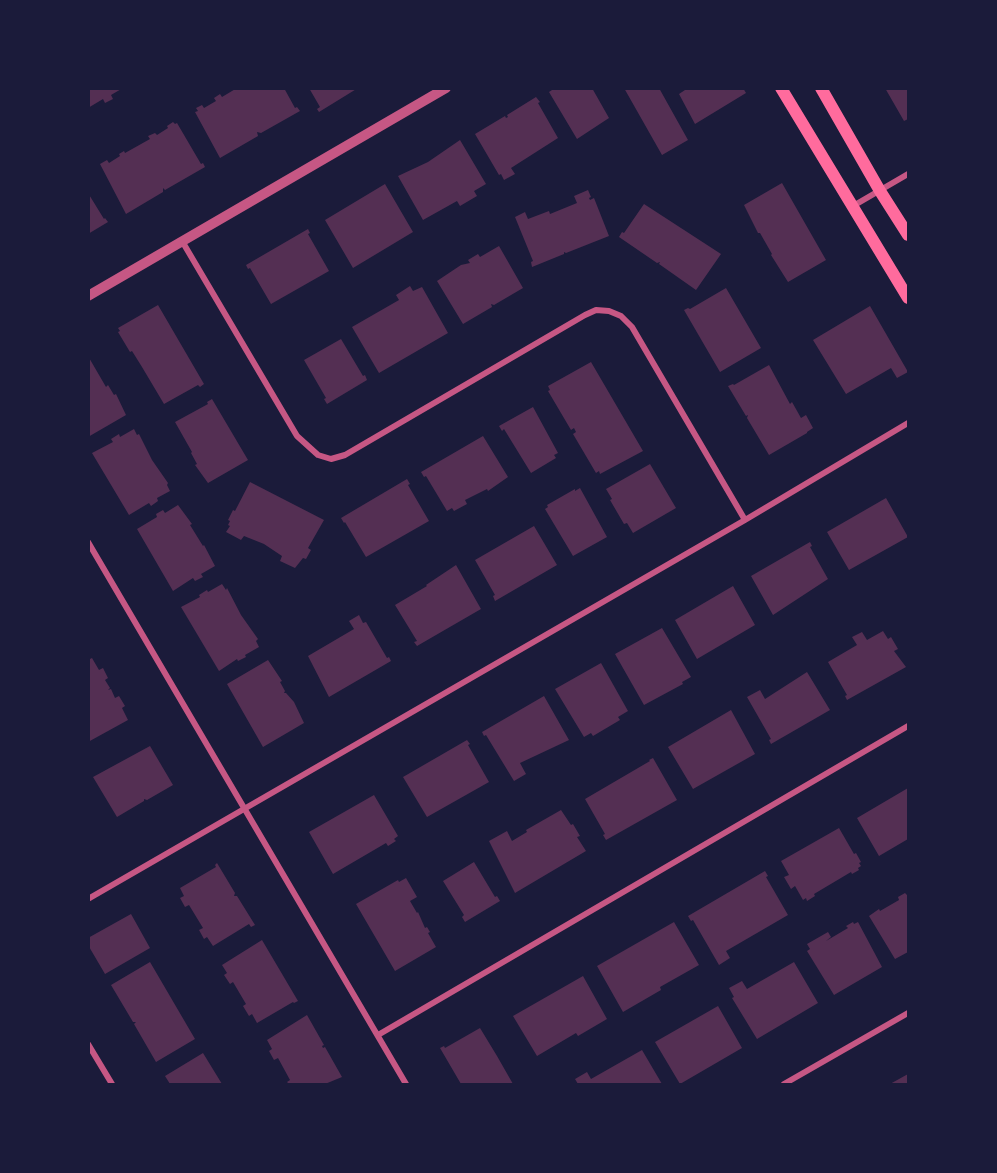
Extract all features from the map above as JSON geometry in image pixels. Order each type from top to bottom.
[{"type":"main road","points":[[781,88],[909,298]]},
{"type":"main road","points":[[821,88],[880,191],[909,235]]},
{"type":"street","points":[[88,296],[446,88]]},
{"type":"street","points":[[853,206],[909,174]]},
{"type":"street","points":[[182,241],[297,436],[318,455],[331,459],[345,455],[585,315],[596,310],[609,310],[621,316],[632,327],[745,520]]},
{"type":"street","points":[[88,898],[244,810],[909,423]]},
{"type":"street","points":[[88,542],[406,1084]]},
{"type":"street","points":[[378,1035],[909,726]]},
{"type":"street","points":[[784,1084],[909,1013]]},
{"type":"street","points":[[88,1044],[112,1084]]},
{"type":"building","points":[[88,88],[123,88],[111,95],[113,99],[105,103],[103,99],[88,108]]},
{"type":"building","points":[[237,88],[284,88],[295,108],[297,107],[300,111],[261,133],[257,132],[258,136],[220,158],[195,112],[198,111],[196,108],[202,105],[204,108],[216,101],[214,98],[220,94],[222,97]]},
{"type":"building","points":[[309,88],[358,88],[319,112],[317,109],[320,107]]},
{"type":"building","points":[[555,88],[592,88],[609,118],[577,139],[549,92]]},
{"type":"building","points":[[624,88],[659,88],[688,140],[662,155]]},
{"type":"building","points":[[688,88],[743,88],[746,93],[695,124],[679,94]]},
{"type":"building","points":[[885,88],[908,88],[908,119],[904,121]]},
{"type":"building","points":[[536,97],[558,138],[511,168],[515,174],[504,180],[475,134],[505,116],[508,117],[507,115]]},
{"type":"building","points":[[173,122],[177,123],[205,167],[165,190],[163,188],[163,192],[126,214],[100,164],[107,160],[109,163],[124,151],[125,153],[150,139],[148,136],[155,133],[157,135],[168,128],[167,126]]},
{"type":"building","points":[[460,140],[486,184],[474,191],[477,196],[460,206],[457,201],[423,220],[398,176],[428,162]]},
{"type":"building","points":[[782,183],[826,260],[788,282],[744,205]]},
{"type":"building","points":[[385,184],[413,232],[353,268],[325,220]]},
{"type":"building","points":[[588,190],[591,197],[589,198],[590,200],[594,198],[609,236],[564,252],[564,254],[532,267],[531,262],[533,261],[515,217],[525,212],[528,219],[549,211],[550,214],[577,203],[574,196]]},
{"type":"building","points":[[88,193],[108,222],[88,234]]},
{"type":"building","points":[[644,204],[721,254],[696,290],[659,264],[660,262],[657,263],[619,237]]},
{"type":"building","points":[[308,229],[310,233],[308,234],[329,271],[271,304],[246,265]]},
{"type":"building","points":[[499,246],[523,288],[494,305],[491,304],[492,307],[463,324],[437,281],[461,265],[470,263],[468,260],[478,254],[480,257]]},
{"type":"building","points":[[410,286],[413,291],[422,287],[448,333],[379,373],[352,327],[399,300],[396,295]]},
{"type":"building","points":[[726,288],[761,348],[720,372],[684,310],[690,309]]},
{"type":"building","points":[[158,305],[204,384],[164,404],[118,332],[120,331],[118,328]]},
{"type":"building","points":[[870,306],[908,372],[897,378],[891,368],[846,394],[813,340]]},
{"type":"building","points":[[341,339],[367,380],[327,404],[324,399],[326,398],[304,360]]},
{"type":"building","points":[[88,356],[106,387],[108,385],[114,395],[116,394],[126,415],[88,437]]},
{"type":"building","points":[[591,362],[643,451],[600,474],[599,471],[596,473],[573,434],[576,432],[574,428],[571,430],[548,391],[550,390],[548,386]]},
{"type":"building","points":[[769,365],[790,404],[792,402],[801,418],[806,415],[813,428],[769,455],[747,418],[748,415],[746,416],[728,386],[734,385]]},
{"type":"building","points":[[212,399],[248,460],[208,483],[195,465],[197,464],[192,452],[175,422],[208,404],[207,402]]},
{"type":"building","points":[[533,407],[558,453],[554,455],[556,458],[531,473],[504,429],[502,431],[499,426]]},
{"type":"building","points":[[134,429],[168,483],[170,491],[157,498],[158,501],[151,506],[149,503],[129,515],[92,453],[113,442],[111,439],[119,434],[120,437]]},
{"type":"building","points":[[483,436],[508,477],[488,491],[487,489],[465,500],[467,504],[454,511],[452,508],[447,511],[426,476],[424,477],[421,472]]},
{"type":"building","points":[[650,464],[676,508],[633,533],[627,523],[624,524],[606,489]]},
{"type":"building","points":[[407,479],[410,484],[408,485],[429,521],[366,557],[341,518]]},
{"type":"building","points":[[250,482],[324,520],[308,548],[311,550],[306,559],[303,558],[295,568],[280,561],[282,556],[264,544],[244,536],[241,540],[226,532],[230,526],[228,520]]},
{"type":"building","points":[[580,488],[607,537],[573,556],[545,509],[547,505]]},
{"type":"building","points":[[886,498],[908,537],[849,570],[827,532]]},
{"type":"building","points":[[178,505],[192,524],[190,525],[215,566],[201,574],[203,577],[195,581],[193,578],[173,591],[137,529],[157,517],[156,514],[163,510],[165,513]]},
{"type":"building","points":[[534,526],[557,565],[495,601],[493,596],[495,595],[475,560]]},
{"type":"building","points":[[810,542],[812,546],[810,547],[828,579],[773,615],[751,576]]},
{"type":"building","points":[[456,565],[481,609],[417,646],[414,642],[417,641],[395,605]]},
{"type":"building","points":[[222,584],[226,590],[227,588],[241,615],[258,639],[256,641],[259,647],[245,655],[246,657],[238,661],[237,659],[219,671],[181,607],[200,597],[199,595],[207,590],[208,592]]},
{"type":"building","points":[[733,586],[755,625],[697,659],[675,620]]},
{"type":"building","points":[[359,615],[391,661],[329,697],[308,656],[354,629],[349,621]]},
{"type":"building","points":[[662,628],[691,677],[682,682],[683,684],[644,705],[615,654]]},
{"type":"building","points":[[883,631],[888,639],[891,637],[898,649],[894,651],[906,667],[847,700],[845,696],[847,695],[828,662],[857,645],[852,637],[862,632],[867,640]]},
{"type":"building","points":[[92,658],[99,670],[103,668],[108,678],[105,680],[110,688],[108,690],[111,689],[115,698],[119,696],[125,706],[122,708],[128,720],[88,742],[88,660]]},
{"type":"building","points":[[268,660],[282,681],[280,682],[284,693],[294,702],[304,723],[263,747],[227,684]]},
{"type":"building","points":[[601,663],[628,711],[618,717],[620,720],[593,736],[591,733],[584,737],[555,689]]},
{"type":"building","points":[[807,672],[830,710],[771,744],[769,740],[771,739],[747,697],[760,690],[765,699]]},
{"type":"building","points":[[544,696],[569,740],[520,763],[526,774],[514,781],[482,732]]},
{"type":"building","points":[[731,710],[755,754],[693,789],[668,747]]},
{"type":"building","points":[[467,740],[489,782],[427,817],[403,777]]},
{"type":"building","points":[[150,746],[173,785],[147,800],[144,799],[117,817],[93,777]]},
{"type":"building","points":[[653,758],[677,800],[606,840],[603,835],[605,834],[585,799]]},
{"type":"building","points":[[908,788],[908,839],[879,856],[857,818]]},
{"type":"building","points":[[374,795],[398,836],[394,839],[396,841],[388,846],[386,843],[333,874],[309,832]]},
{"type":"building","points":[[561,810],[571,825],[573,824],[580,836],[577,837],[586,851],[515,893],[489,841],[507,831],[512,841],[527,832],[526,830]]},
{"type":"building","points":[[839,828],[861,862],[859,870],[852,874],[851,872],[814,894],[815,896],[807,901],[806,898],[803,900],[795,886],[791,889],[784,877],[789,875],[781,861]]},
{"type":"building","points":[[474,862],[495,897],[497,896],[500,901],[465,922],[462,917],[464,915],[443,881]]},
{"type":"building","points":[[217,863],[235,893],[234,896],[237,896],[255,925],[251,927],[249,924],[213,946],[207,937],[204,939],[199,930],[203,928],[189,905],[185,907],[180,898],[184,896],[180,888],[216,867]]},
{"type":"building","points":[[765,871],[768,876],[766,877],[788,915],[726,951],[730,958],[719,965],[693,920],[691,921],[688,916]]},
{"type":"building","points":[[406,878],[417,897],[410,901],[425,928],[427,927],[430,932],[428,933],[436,947],[395,971],[356,904],[398,880],[399,882]]},
{"type":"building","points":[[905,893],[908,896],[908,952],[895,959],[869,916],[899,900],[898,897]]},
{"type":"building","points":[[131,914],[150,948],[105,974],[88,945],[88,938]]},
{"type":"building","points":[[674,922],[699,965],[660,987],[661,990],[623,1012],[597,966]]},
{"type":"building","points":[[853,922],[854,924],[858,922],[882,967],[834,995],[807,951],[810,949],[807,944],[828,932],[831,937],[826,941],[848,928],[846,926]]},
{"type":"building","points":[[262,940],[298,1001],[257,1023],[252,1014],[249,1016],[243,1006],[246,1004],[233,982],[230,984],[224,975],[227,973],[222,965]]},
{"type":"building","points":[[150,962],[195,1039],[156,1062],[134,1024],[136,1022],[133,1022],[111,985]]},
{"type":"building","points":[[794,962],[818,1003],[757,1039],[732,998],[734,997],[729,988],[742,981],[747,989]]},
{"type":"building","points":[[583,976],[607,1019],[578,1036],[576,1033],[537,1056],[513,1016]]},
{"type":"building","points":[[718,1006],[742,1048],[680,1084],[655,1042]]},
{"type":"building","points":[[307,1015],[324,1045],[323,1048],[325,1047],[342,1077],[325,1084],[289,1084],[287,1082],[290,1080],[278,1058],[274,1060],[269,1051],[272,1049],[267,1040]]},
{"type":"building","points":[[480,1028],[513,1084],[461,1084],[440,1048],[444,1046],[445,1048]]},
{"type":"building","points":[[642,1050],[662,1084],[578,1084],[575,1079],[587,1072],[591,1079]]},
{"type":"building","points":[[203,1053],[222,1084],[170,1084],[165,1076]]},
{"type":"building","points":[[908,1074],[908,1084],[890,1084]]}]
